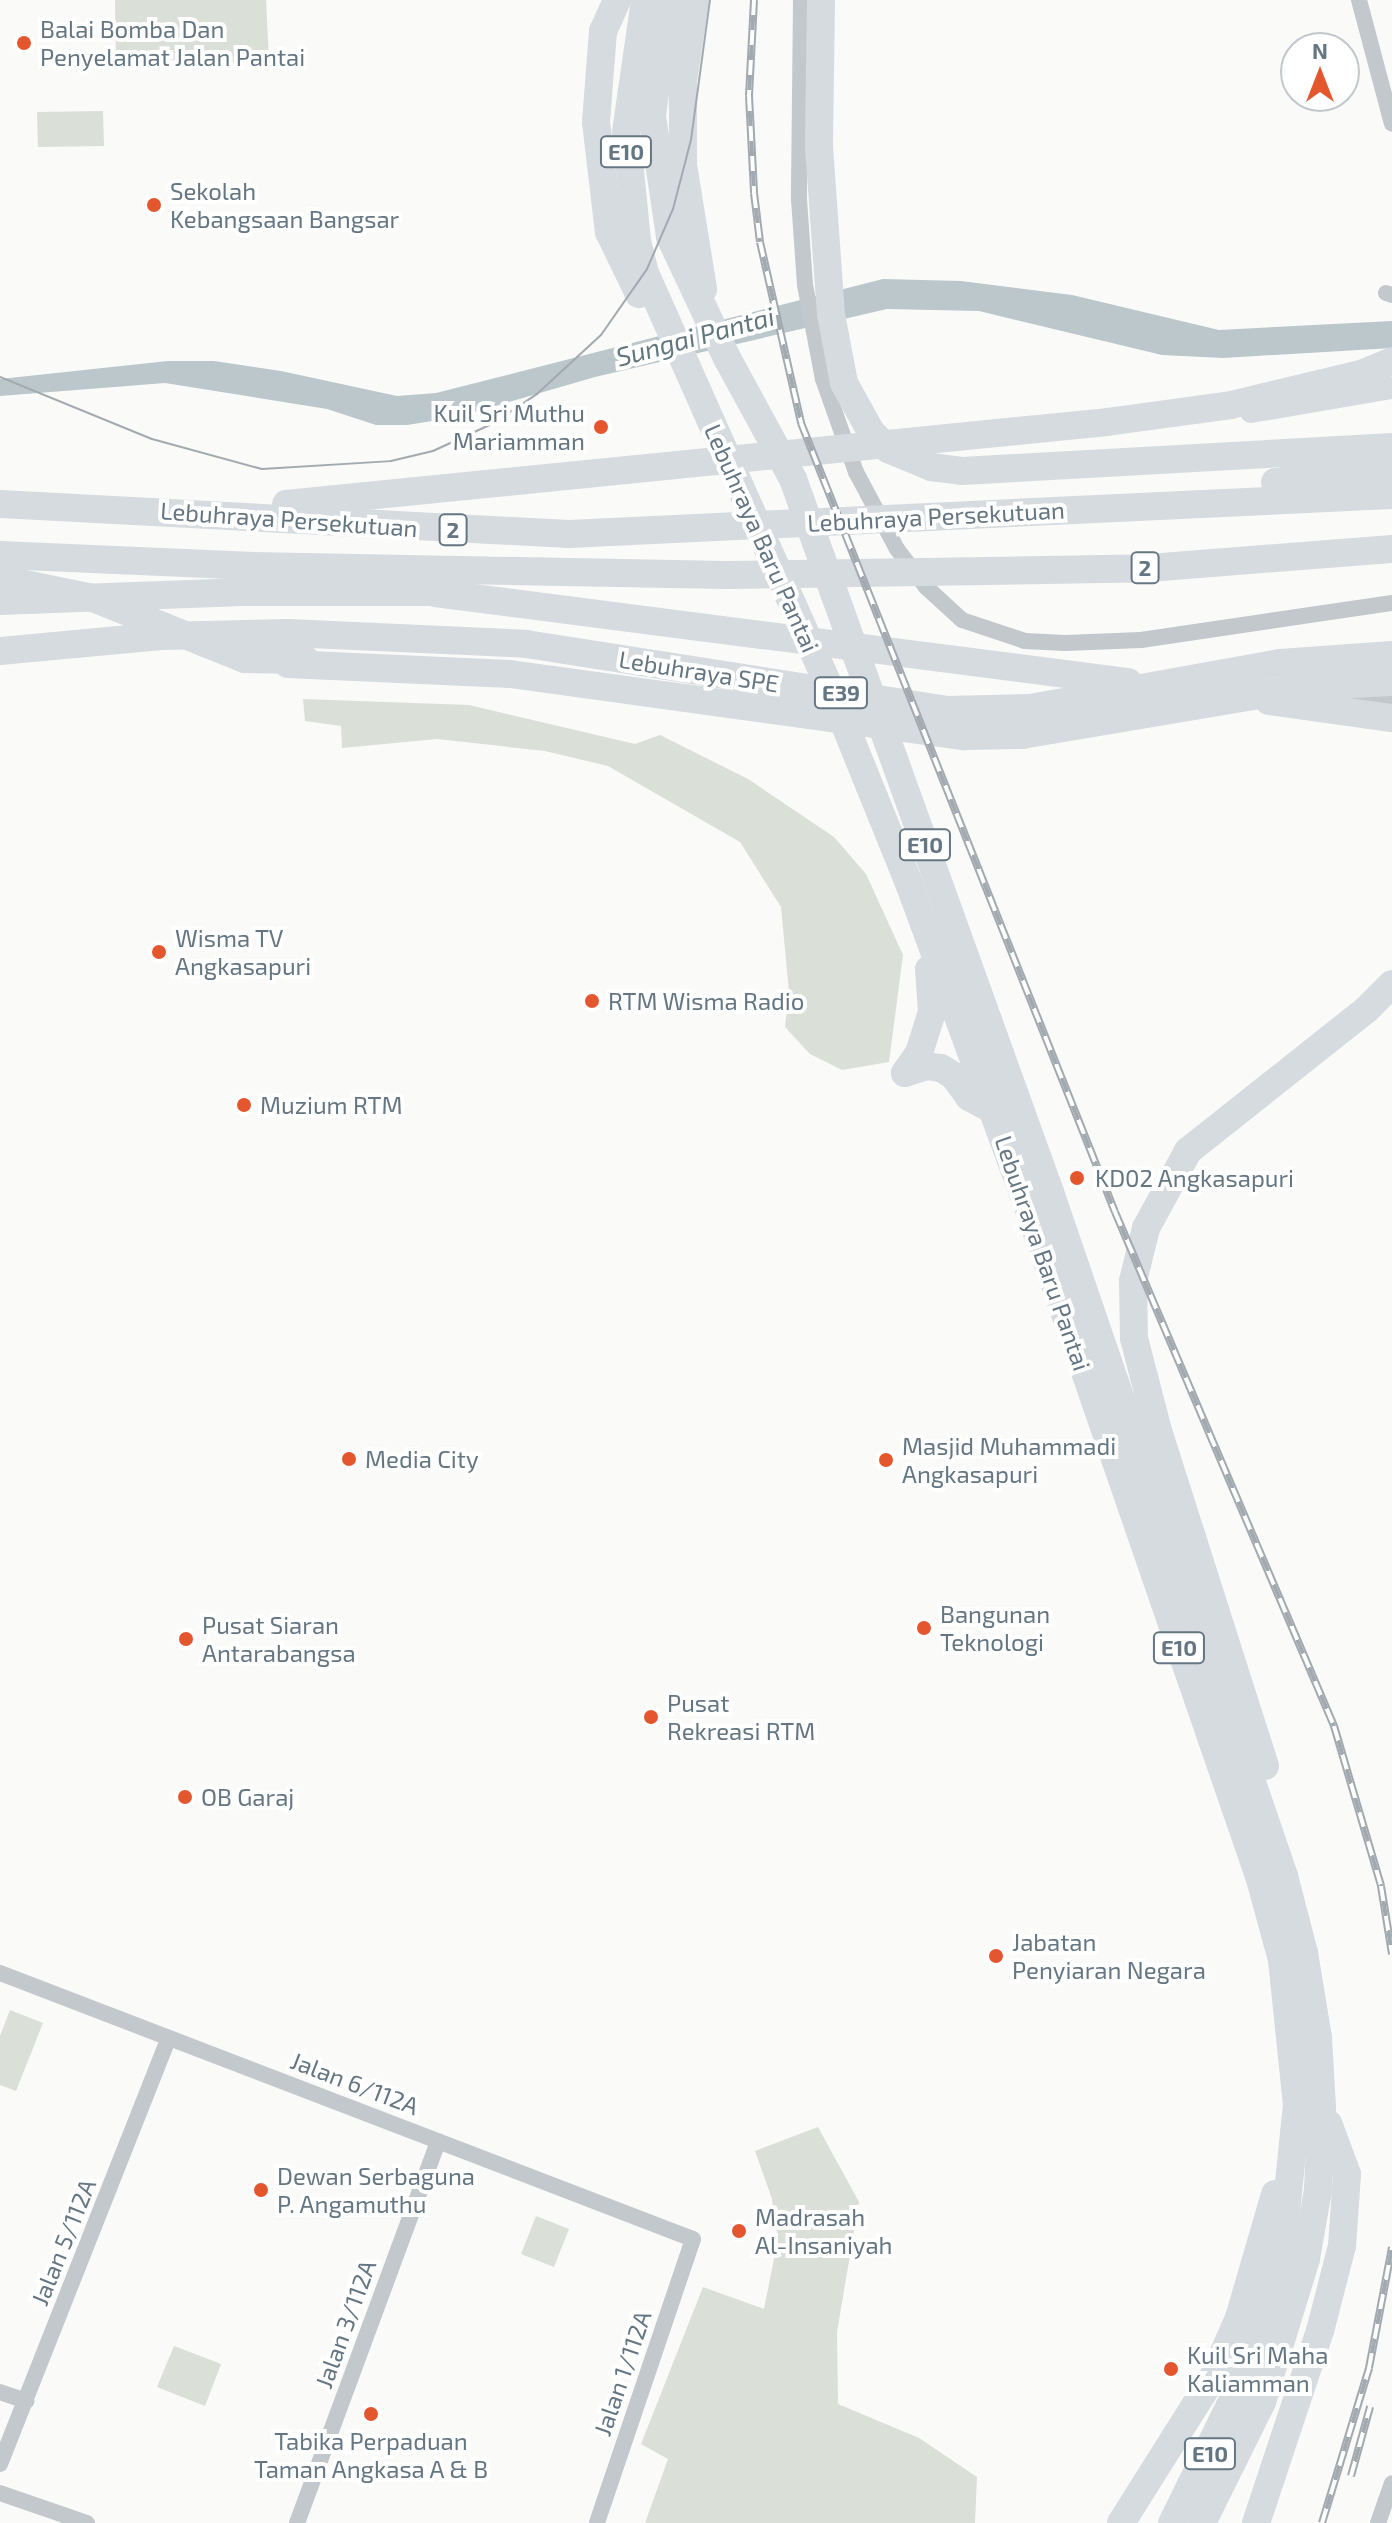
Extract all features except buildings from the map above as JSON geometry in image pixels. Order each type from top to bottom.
[{"type":"highway","points":[[617,0],[603,31],[596,122],[609,232],[639,294],[679,359]]},
{"type":"highway","name":"Lebuhraya Baru Pantai","points":[[645,0],[632,63],[626,162],[639,251],[679,359],[750,506],[910,886],[995,1111],[1260,1879],[1282,1960],[1310,2106],[1318,2190],[1306,2259],[1262,2402],[1202,2523]]},
{"type":"highway","name":"Lebuhraya Baru Pantai","points":[[668,0],[654,73],[653,145],[670,237],[727,358],[793,479],[1050,1192],[1284,1876],[1312,1993],[1310,2106],[1283,2242],[1242,2381],[1172,2523]]},
{"type":"highway","points":[[695,0],[683,81],[683,165],[707,315]]},
{"type":"highway","points":[[814,18],[819,147],[831,314],[844,383],[871,432],[902,458],[962,471],[1130,465],[1392,447]]},
{"type":"highway","points":[[206,512],[1107,422],[1377,385],[1392,361]]},
{"type":"highway","points":[[1181,503],[1268,483],[1392,469]]},
{"type":"highway","name":"Lebuhraya Persekutuan","points":[[0,504],[206,512],[537,533],[700,529],[1392,495]]},
{"type":"highway","name":"Lebuhraya Persekutuan","points":[[0,555],[726,575],[1149,568],[1392,549]]},
{"type":"highway","points":[[0,601],[243,592],[435,593],[690,575]]},
{"type":"highway","points":[[0,579],[40,583],[93,598],[214,650],[288,664],[475,631],[550,624],[695,629]]},
{"type":"highway","points":[[435,593],[1392,718]]},
{"type":"highway","name":"Lebuhraya SPE","points":[[0,651],[161,636],[288,633],[526,644],[948,710],[1030,708],[1280,663],[1392,655]]},
{"type":"highway","name":"Lebuhraya SPE","points":[[288,664],[510,674],[965,736],[1022,735],[1312,686],[1392,682]]},
{"type":"highway","points":[[910,886],[933,1005],[919,1053],[905,1073],[926,1066],[941,1068],[954,1076],[969,1097],[995,1111]]},
{"type":"highway","points":[[1284,1876],[1281,1818],[1181,1504],[1134,1338],[1133,1281],[1146,1228],[1188,1151],[1367,1009],[1392,984]]},
{"type":"highway","points":[[1121,2523],[1213,2377],[1239,2318],[1310,2106]]},
{"type":"highway","points":[[1256,2523],[1328,2305],[1342,2246],[1347,2174],[1310,2106]]},
{"type":"street","points":[[801,0],[814,18],[805,285],[823,379],[856,472],[897,549],[926,587],[962,620],[1025,641],[1141,640],[1392,603]]},
{"type":"street","points":[[1359,0],[1392,124]]},
{"type":"street","points":[[1290,703],[1392,699]]},
{"type":"street","name":"Jalan 6/112A","points":[[0,1973],[693,2239]]},
{"type":"street","name":"Jalan 5/112A","points":[[0,2464],[169,2038]]},
{"type":"street","name":"Jalan 3/112A","points":[[297,2523],[438,2141]]},
{"type":"street","name":"Jalan 1/112A","points":[[597,2523],[693,2239]]},
{"type":"street","points":[[0,2392],[26,2401]]},
{"type":"street","points":[[1378,2523],[1392,2483]]},
{"type":"street","points":[[0,2493],[87,2523]]},
{"type":"shaded area","points":[[115,0],[266,0],[269,61],[116,66]]},
{"type":"shaded area","points":[[103,111],[104,146],[38,147],[37,112]]},
{"type":"shaded area","points":[[303,699],[469,705],[635,744],[660,735],[748,779],[834,837],[866,874],[903,955],[889,1062],[842,1070],[810,1054],[785,1027],[789,992],[781,907],[740,842],[608,766],[545,751],[437,739],[342,748],[341,726],[305,721]]},
{"type":"shaded area","points":[[10,2010],[43,2023],[16,2091],[0,2085],[0,2036]]},
{"type":"shaded area","points":[[818,2127],[859,2202],[837,2332],[838,2404],[919,2438],[977,2477],[975,2523],[645,2523],[668,2459],[641,2444],[703,2287],[764,2309],[778,2239],[772,2199],[755,2151]]},
{"type":"shaded area","points":[[536,2216],[569,2229],[554,2267],[521,2254]]},
{"type":"shaded area","points":[[174,2346],[221,2364],[205,2406],[157,2387]]},
{"type":"water","name":"Sungai Pantai","points":[[883,279],[961,281],[1072,295],[1219,330],[1392,321],[1392,348],[1223,358],[1162,355],[979,311],[887,309],[595,377],[457,417],[407,425],[376,425],[327,409],[165,383],[0,396],[0,379],[168,361],[214,361],[281,371],[397,396],[436,393]]},
{"type":"tram line","points":[[0,377],[152,439],[262,469],[391,461],[433,451],[494,423],[537,394],[601,335],[647,269],[673,209],[691,140],[710,0]]},
{"type":"railway","points":[[754,0],[749,96],[754,193],[760,242],[801,423],[1115,1212],[1334,1726],[1381,1886],[1392,1954]]},
{"type":"railway","points":[[1322,2523],[1369,2368],[1392,2247]]},
{"type":"railway","points":[[1351,2476],[1370,2407]]},
{"type":"place","name":"Balai Bomba Dan Penyelamat Jalan Pantai","points":[[24,43]]},
{"type":"place","name":"Sekolah Kebangsaan Bangsar","points":[[154,205]]},
{"type":"place","name":"Kuil Sri Muthu Mariamman","points":[[601,427]]},
{"type":"place","name":"Wisma TV Angkasapuri","points":[[159,952]]},
{"type":"place","name":"RTM Wisma Radio","points":[[592,1001]]},
{"type":"place","name":"Muzium RTM","points":[[244,1105]]},
{"type":"place","name":"KD02 Angkasapuri","points":[[1077,1178]]},
{"type":"place","name":"Media City","points":[[349,1459]]},
{"type":"place","name":"Masjid Muhammadi Angkasapuri","points":[[886,1460]]},
{"type":"place","name":"Bangunan Teknologi","points":[[924,1628]]},
{"type":"place","name":"Pusat Siaran Antarabangsa","points":[[186,1639]]},
{"type":"place","name":"Pusat Rekreasi RTM","points":[[651,1717]]},
{"type":"place","name":"OB Garaj","points":[[185,1797]]},
{"type":"place","name":"Jabatan Penyiaran Negara","points":[[996,1956]]},
{"type":"place","name":"Dewan Serbaguna P. Angamuthu","points":[[261,2190]]},
{"type":"place","name":"Madrasah Al-Insaniyah","points":[[739,2231]]},
{"type":"place","name":"Kuil Sri Maha Kaliamman","points":[[1171,2369]]},
{"type":"place","name":"Tabika Perpaduan Taman Angkasa A & B","points":[[371,2414]]}]
